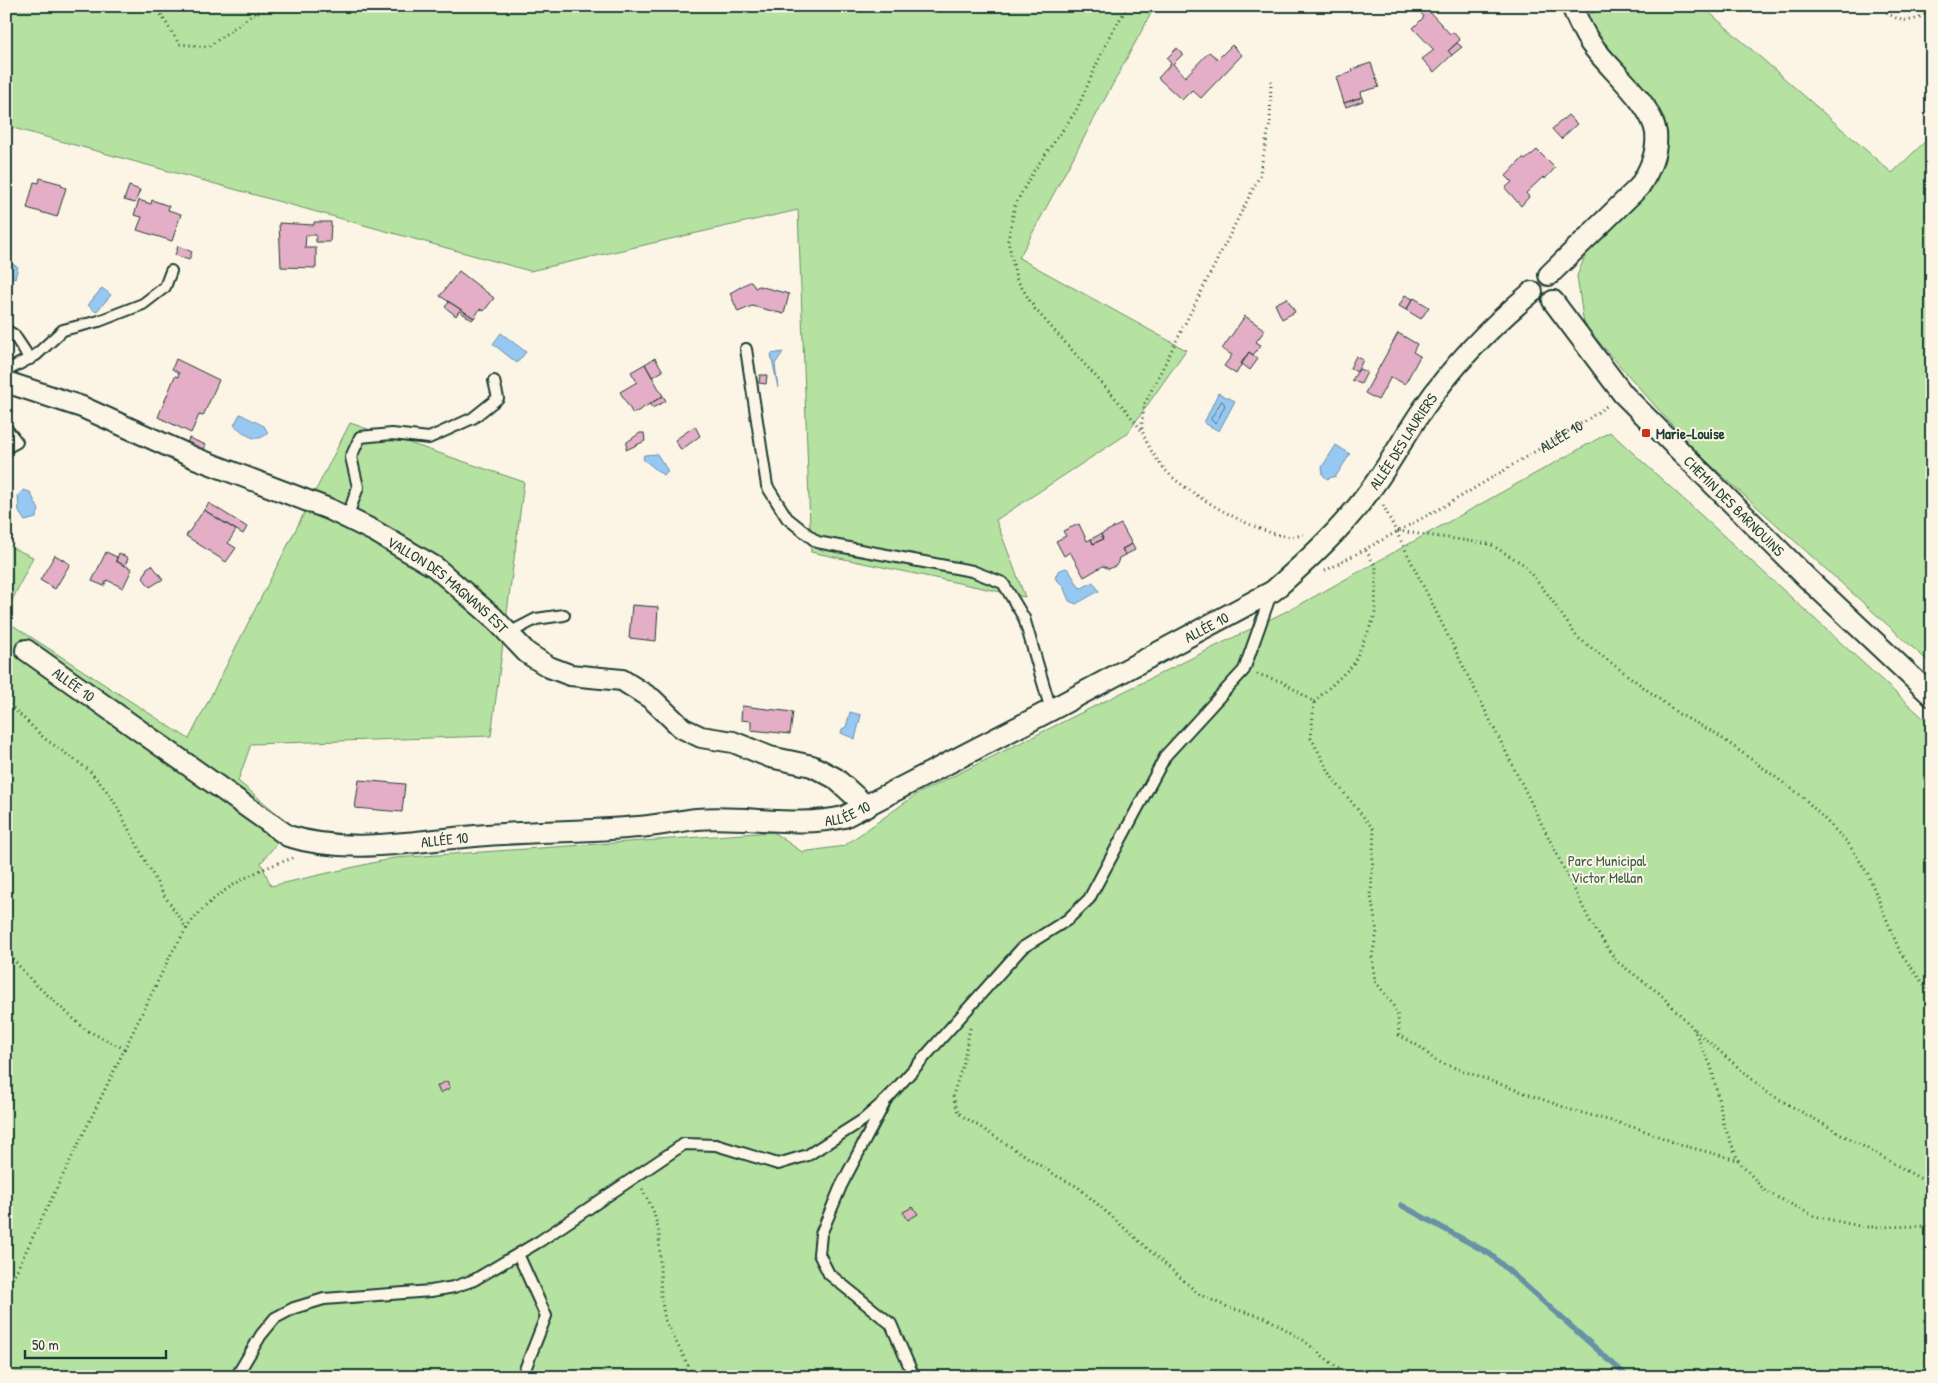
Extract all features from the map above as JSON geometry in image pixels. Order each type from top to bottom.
[{"type":"street","points":[[1549,275],[1559,285],[1559,294],[1553,301],[1540,302],[1532,292],[1536,279],[1549,275],[1639,187],[1647,176],[1656,147],[1656,133],[1645,109],[1592,45],[1572,6]]},
{"type":"street","name":"ALLÉE DES LAURIERS","points":[[1272,590],[1298,569],[1332,534],[1370,490],[1424,408],[1454,370],[1499,319],[1532,292]]},
{"type":"street","name":"CHEMIN DES BARNOUINS","points":[[1553,301],[1623,394],[1806,578],[1932,696]]},
{"type":"street","name":"VALLON DES MAGNANS EST","points":[[6,382],[82,407],[194,458],[347,518],[435,567],[509,633],[527,653],[549,667],[570,675],[622,680],[652,699],[682,728],[701,737],[733,742],[770,757],[812,766],[835,778],[867,807]]},
{"type":"street","name":"ALLÉE 10","points":[[26,650],[288,836],[332,846],[420,842],[475,836],[638,827],[699,819],[822,822],[844,817],[867,807],[1051,710],[1272,590]]},
{"type":"lane","points":[[6,371],[30,359],[63,330],[99,321],[143,304],[165,287],[171,271]]},
{"type":"lane","points":[[6,330],[14,335],[30,359]]},
{"type":"lane","points":[[746,349],[767,486],[787,518],[817,542],[972,571],[1003,583],[1024,618],[1051,710]]},
{"type":"lane","points":[[347,518],[358,487],[350,457],[360,437],[392,434],[429,438],[473,418],[498,398],[494,381]]},
{"type":"lane","points":[[6,428],[17,442],[6,448]]},
{"type":"lane","points":[[236,1377],[275,1318],[294,1308],[324,1299],[431,1291],[454,1287],[474,1280],[518,1254],[684,1144],[716,1145],[778,1164],[808,1155],[863,1120],[887,1098],[1022,948],[1067,920],[1089,899],[1166,755],[1244,670],[1272,590]]},
{"type":"lane","points":[[509,633],[536,619],[564,615]]},
{"type":"lane","points":[[887,1098],[841,1186],[821,1234],[819,1254],[829,1274],[891,1324],[914,1377]]},
{"type":"lane","points":[[518,1254],[546,1316],[522,1377]]},
{"type":"path","points":[[156,6],[179,44],[208,47],[253,14],[284,6]]},
{"type":"path","points":[[1128,6],[1109,37],[1076,111],[1033,172],[1015,205],[1008,240],[1016,278],[1035,309],[1142,432],[1167,472],[1181,484],[1232,516],[1267,532],[1285,536],[1332,534]]},
{"type":"path","points":[[1879,6],[1893,19],[1912,21],[1932,9]]},
{"type":"path","points":[[1142,432],[1146,403],[1259,177],[1270,123],[1271,81]]},
{"type":"path","name":"ALLÉE 10","points":[[1322,573],[1450,503],[1587,420],[1623,394]]},
{"type":"path","points":[[1370,490],[1388,512],[1590,921],[1616,961],[1659,993],[1692,1028],[1768,1093],[1932,1185]]},
{"type":"path","points":[[1397,531],[1490,544],[1523,564],[1550,596],[1577,636],[1679,714],[1715,733],[1802,797],[1848,843],[1868,874],[1900,952],[1932,996]]},
{"type":"path","points":[[1366,549],[1376,567],[1376,616],[1353,665],[1314,702],[1311,738],[1333,779],[1374,830],[1371,896],[1377,932],[1372,956],[1375,981],[1398,1016],[1399,1035],[1420,1047],[1436,1061],[1572,1110],[1640,1129],[1681,1145],[1738,1160]]},
{"type":"path","points":[[1244,670],[1284,682],[1314,702]]},
{"type":"path","points":[[6,701],[44,738],[89,770],[111,796],[162,892],[187,929]]},
{"type":"path","points":[[6,1292],[172,952],[192,920],[220,894],[267,866],[295,857]]},
{"type":"path","points":[[6,951],[33,982],[86,1030],[125,1049]]},
{"type":"path","points":[[966,1010],[970,1027],[963,1064],[952,1095],[958,1113],[1057,1176],[1078,1186],[1200,1296],[1230,1308],[1266,1318],[1303,1340],[1349,1377]]},
{"type":"path","points":[[1692,1028],[1711,1066],[1724,1125],[1738,1160],[1765,1191],[1814,1216],[1864,1227],[1932,1226]]},
{"type":"path","points":[[636,1177],[653,1210],[659,1232],[661,1298],[665,1320],[693,1376]]},
{"type":"green space","points":[[6,6],[1155,6],[1019,258],[1186,350],[1127,434],[996,520],[1025,597],[811,552],[798,210],[530,271],[6,126]]},
{"type":"green space","points":[[1611,6],[1702,6],[1892,173],[1932,135],[1932,665],[1694,450],[1584,325],[1577,276],[1587,251],[1656,184],[1666,137],[1655,100],[1617,59],[1585,15]]},
{"type":"green space","name":"Parc Municipal Victor Mellan","points":[[350,423],[524,482],[491,736],[251,744],[238,781],[291,825],[261,863],[271,886],[394,858],[773,832],[802,852],[844,846],[917,794],[1301,604],[1610,432],[1932,726],[1932,1377],[6,1377],[6,621],[189,739]]},
{"type":"green space","points":[[6,545],[33,557],[6,613]]},
{"type":"water","points":[[6,261],[18,267],[15,278],[6,275]]},
{"type":"water","points":[[102,288],[111,295],[96,312],[88,305]]},
{"type":"water","points":[[501,333],[526,352],[517,363],[493,344]]},
{"type":"water","points":[[783,352],[775,364],[778,388],[771,354]]},
{"type":"water","points":[[1218,393],[1235,401],[1219,431],[1204,423]]},
{"type":"water","points":[[240,414],[264,426],[268,433],[259,438],[247,435],[234,425]]},
{"type":"water","points":[[1336,445],[1350,454],[1336,476],[1327,479],[1323,475],[1322,467]]},
{"type":"water","points":[[657,454],[668,471],[663,475],[643,459],[644,455]]},
{"type":"water","points":[[23,490],[30,492],[39,510],[36,518],[25,521],[19,512],[18,495]]},
{"type":"water","points":[[1066,568],[1079,587],[1082,588],[1093,582],[1099,591],[1076,604],[1069,601],[1063,586],[1055,578],[1058,571]]},
{"type":"water","points":[[850,712],[861,715],[855,739],[841,733],[842,729],[846,727]]},
{"type":"building","points":[[1427,9],[1450,34],[1453,32],[1460,40],[1448,51],[1452,55],[1434,72],[1422,59],[1434,50],[1413,28],[1424,17],[1421,13]]},
{"type":"building","points":[[1457,43],[1462,47],[1452,55],[1448,51]]},
{"type":"building","points":[[1232,45],[1242,55],[1201,98],[1192,90],[1182,100],[1158,78],[1171,64],[1167,58],[1177,48],[1183,54],[1173,64],[1185,77],[1209,52],[1218,59]]},
{"type":"building","points":[[1371,63],[1379,87],[1361,92],[1362,97],[1344,103],[1336,77],[1353,72],[1352,69]]},
{"type":"building","points":[[1362,97],[1363,101],[1346,107],[1344,103]]},
{"type":"building","points":[[1568,115],[1577,124],[1561,139],[1552,129]]},
{"type":"building","points":[[1537,150],[1555,168],[1545,179],[1543,177],[1526,193],[1529,197],[1521,206],[1505,188],[1512,182],[1506,176],[1523,158],[1525,160]]},
{"type":"building","points":[[40,178],[62,184],[61,186],[66,188],[57,217],[27,208],[34,182],[39,183]]},
{"type":"building","points":[[129,186],[140,190],[135,203],[124,200]]},
{"type":"building","points":[[139,200],[151,204],[152,200],[169,206],[168,210],[181,214],[172,241],[137,230],[142,217],[134,215]]},
{"type":"building","points":[[314,222],[331,222],[330,242],[316,242],[316,235],[306,235],[305,248],[316,248],[316,268],[281,267],[279,223],[314,225]]},
{"type":"building","points":[[178,246],[192,252],[189,260],[175,255]]},
{"type":"building","points":[[459,271],[494,298],[484,311],[480,309],[474,318],[440,296]]},
{"type":"building","points":[[751,281],[755,288],[759,286],[789,294],[784,314],[752,306],[738,312],[730,293]]},
{"type":"building","points":[[1405,295],[1413,299],[1406,310],[1399,306]]},
{"type":"building","points":[[1287,298],[1295,312],[1282,319],[1275,304]]},
{"type":"building","points":[[1414,298],[1429,307],[1421,319],[1406,310]]},
{"type":"building","points":[[449,302],[474,318],[472,320],[459,311],[456,316],[445,307]]},
{"type":"building","points":[[1245,316],[1265,330],[1256,342],[1261,345],[1253,355],[1249,352],[1236,374],[1224,366],[1232,355],[1222,349]]},
{"type":"building","points":[[1398,333],[1417,344],[1413,352],[1420,356],[1405,384],[1391,377],[1378,400],[1365,393]]},
{"type":"building","points":[[1249,352],[1258,359],[1250,370],[1241,363]]},
{"type":"building","points":[[1356,356],[1363,360],[1357,372],[1350,368]]},
{"type":"building","points":[[655,358],[663,371],[652,377],[645,364]]},
{"type":"building","points":[[176,359],[219,380],[203,416],[199,415],[191,433],[158,417],[175,376],[178,377],[179,373],[172,369]]},
{"type":"building","points":[[645,364],[663,396],[633,414],[620,392],[637,382],[631,372]]},
{"type":"building","points":[[1359,369],[1367,372],[1361,384],[1352,380]]},
{"type":"building","points":[[760,375],[767,375],[766,384],[759,383]]},
{"type":"building","points":[[663,396],[666,401],[652,408],[650,404]]},
{"type":"building","points":[[695,426],[700,436],[681,450],[675,440]]},
{"type":"building","points":[[640,433],[644,433],[645,441],[626,450],[627,442]]},
{"type":"building","points":[[189,438],[206,445],[203,451],[185,448]]},
{"type":"building","points":[[209,503],[247,527],[243,534],[204,510]]},
{"type":"building","points":[[204,510],[236,530],[228,543],[236,548],[226,562],[186,536]]},
{"type":"building","points":[[1079,524],[1087,541],[1091,539],[1093,544],[1103,539],[1101,534],[1121,524],[1132,544],[1122,549],[1125,555],[1119,558],[1117,565],[1109,569],[1103,566],[1084,577],[1070,552],[1064,556],[1056,541],[1066,536],[1063,531]]},
{"type":"building","points":[[1101,534],[1103,539],[1093,544],[1091,539]]},
{"type":"building","points":[[1132,544],[1135,550],[1125,555],[1122,549]]},
{"type":"building","points":[[106,552],[117,557],[116,561],[132,569],[123,588],[107,580],[104,586],[92,581]]},
{"type":"building","points":[[119,553],[128,558],[125,566],[116,561]]},
{"type":"building","points":[[55,555],[70,564],[55,589],[40,580]]},
{"type":"building","points":[[152,565],[163,579],[150,587],[143,578],[147,568]]},
{"type":"building","points":[[632,605],[658,607],[656,641],[629,638]]},
{"type":"building","points":[[742,706],[793,712],[790,734],[751,730],[751,721],[741,720]]},
{"type":"building","points":[[359,780],[405,784],[402,812],[355,808]]},
{"type":"building","points":[[447,1081],[450,1088],[440,1093],[437,1086]]},
{"type":"building","points":[[913,1207],[918,1214],[908,1220],[903,1212]]},
{"type":"waterway","points":[[1401,1205],[1490,1254],[1628,1377]]},
{"type":"place","name":"Marie-Louise","points":[[1646,433]]}]
